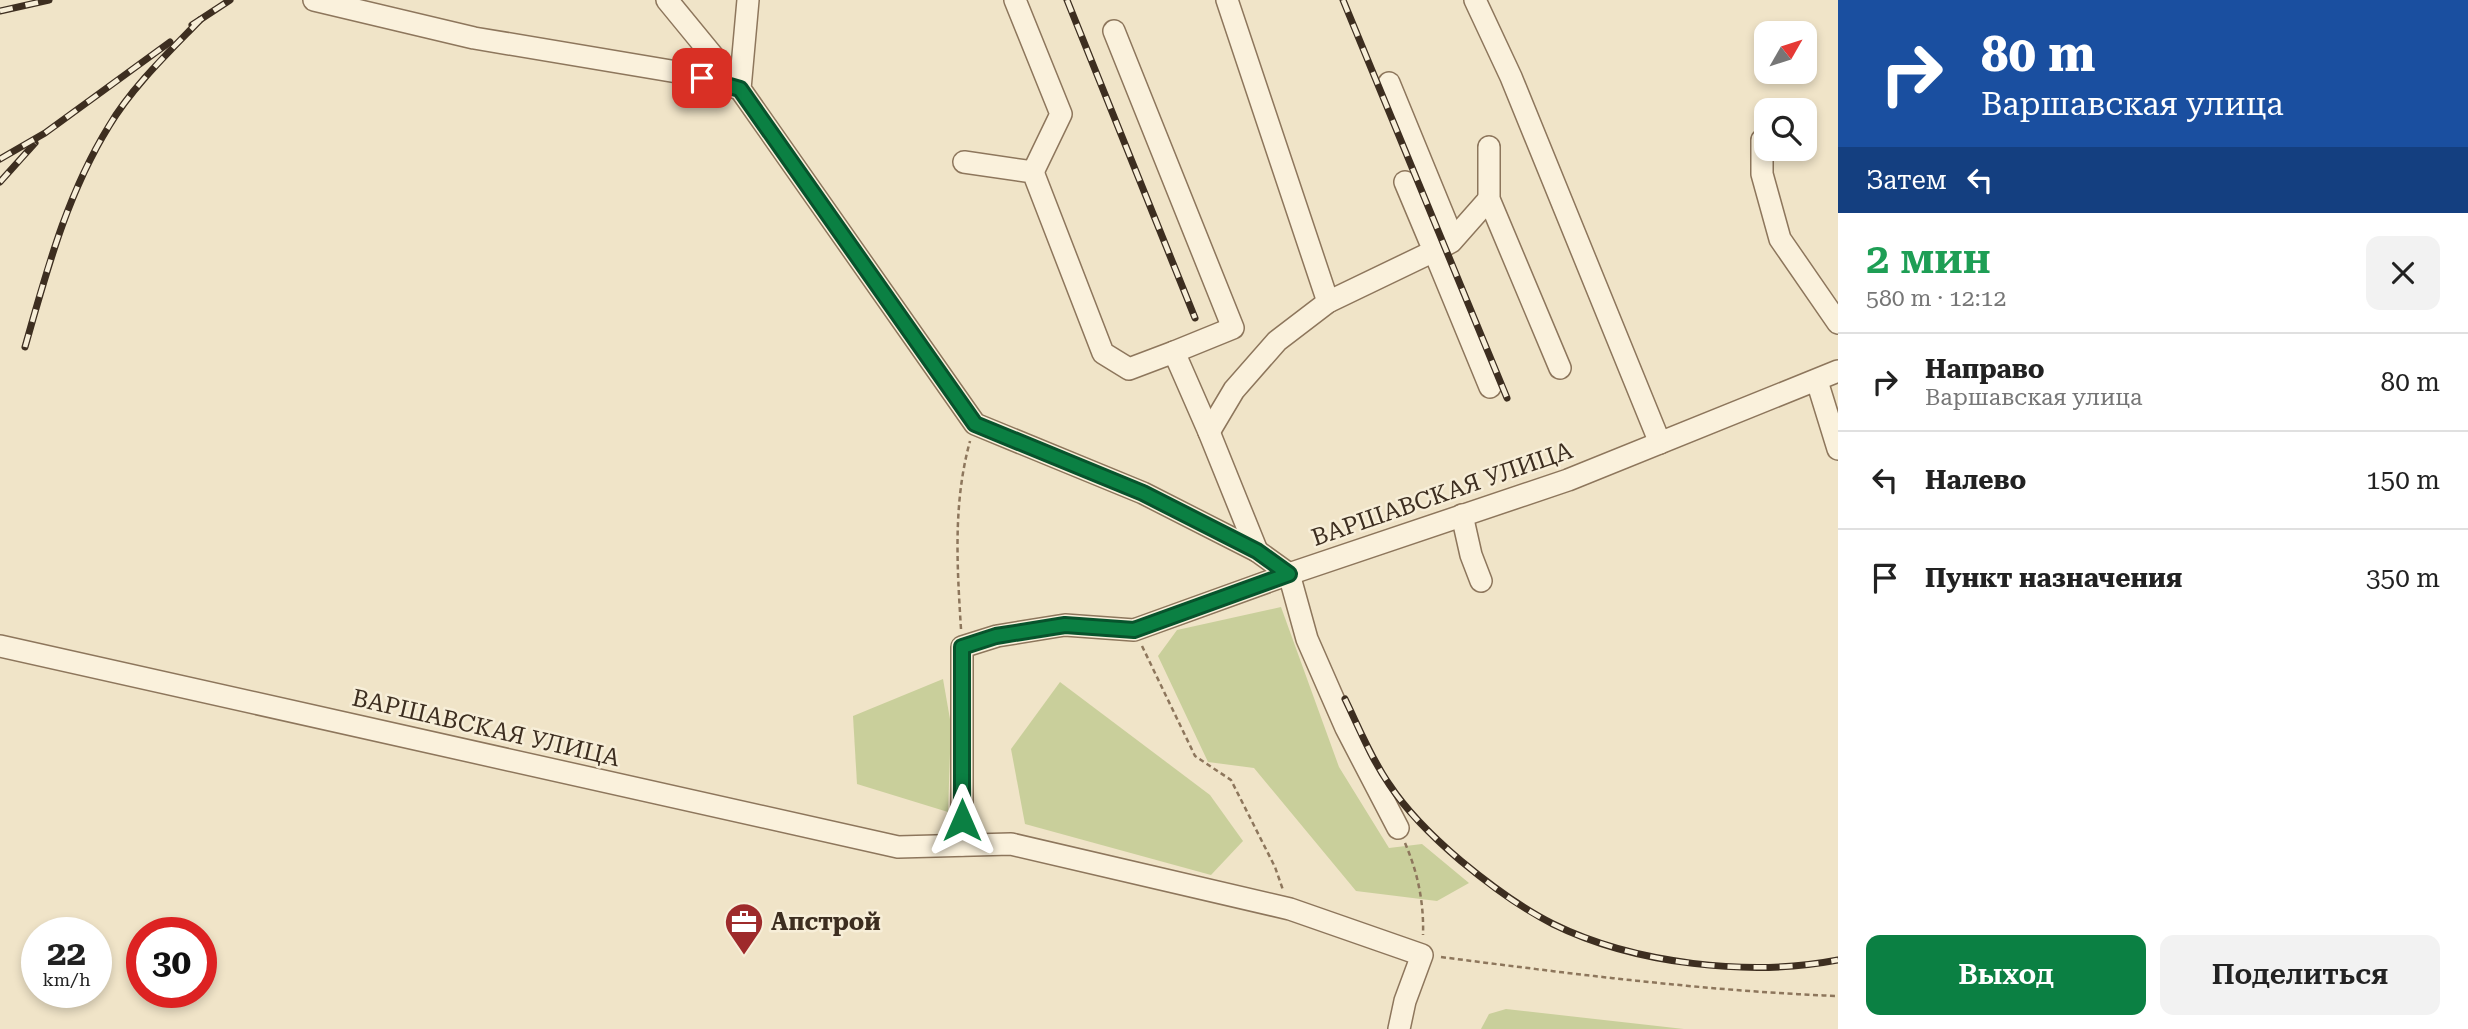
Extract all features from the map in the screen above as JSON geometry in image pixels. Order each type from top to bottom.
[{"type":"street","points":[[313,0],[474,38],[683,73],[740,89]]},
{"type":"street","points":[[667,0],[740,89],[975,424],[1143,493],[1257,551],[1289,574],[1313,652],[1346,728],[1398,828]]},
{"type":"street","points":[[740,89],[748,0]]},
{"type":"street","points":[[1015,0],[1062,114],[1033,173],[1103,353],[1129,369],[1233,328],[1114,31]]},
{"type":"street","points":[[1227,0],[1328,302]]},
{"type":"street","points":[[1475,0],[1516,89],[1660,443]]},
{"type":"street","points":[[1389,83],[1453,239]]},
{"type":"street","points":[[1489,147],[1489,199],[1560,368]]},
{"type":"street","points":[[1762,161],[1762,174],[1780,239],[1838,323]]},
{"type":"street","points":[[964,162],[1033,173]]},
{"type":"street","points":[[1405,182],[1490,387]]},
{"type":"street","points":[[1209,432],[1234,390],[1278,341],[1328,302],[1434,251],[1453,239],[1489,199]]},
{"type":"street","points":[[1174,352],[1257,551]]},
{"type":"street","name":"ВАРШАВСКАЯ УЛИЦА","points":[[962,647],[996,636],[1065,625],[1134,630],[1289,574],[1567,480],[1838,371]]},
{"type":"street","points":[[1817,381],[1836,435]]},
{"type":"street","points":[[1462,515],[1471,555],[1481,581]]},
{"type":"street","name":"ВАРШАВСКАЯ УЛИЦА","points":[[0,646],[898,847],[1011,844],[1290,909],[1422,955]]},
{"type":"street","points":[[962,647],[962,845]]},
{"type":"street","points":[[1399,1029],[1405,1001],[1422,955]]},
{"type":"path","points":[[962,647],[957,535],[961,474],[975,424]]},
{"type":"path","points":[[1134,630],[1195,756],[1231,780],[1275,867],[1290,909]]},
{"type":"path","points":[[1398,828],[1415,864],[1422,900],[1422,955],[1618,980],[1777,994],[1838,996]]},
{"type":"green space","points":[[1281,607],[1339,767],[1389,848],[1422,844],[1469,883],[1437,901],[1356,891],[1254,768],[1208,762],[1158,656],[1177,630]]},
{"type":"green space","points":[[943,679],[951,725],[948,812],[857,784],[853,716]]},
{"type":"green space","points":[[1060,682],[1210,795],[1243,841],[1211,875],[1025,824],[1011,749]]},
{"type":"green space","points":[[1506,1009],[1684,1029],[1481,1029],[1489,1014]]},
{"type":"railway","points":[[0,11],[49,0]]},
{"type":"railway","points":[[192,25],[230,0]]},
{"type":"railway","points":[[1067,0],[1195,318]]},
{"type":"railway","points":[[1343,0],[1507,398]]},
{"type":"railway","points":[[25,347],[60,233],[94,152],[129,97],[200,20]]},
{"type":"railway","points":[[0,159],[45,133],[170,42]]},
{"type":"railway","points":[[0,182],[35,143]]},
{"type":"railway","points":[[1345,699],[1376,764],[1413,815],[1441,844],[1472,870],[1505,895],[1553,924],[1619,949],[1693,963],[1768,967],[1838,960]]},
{"type":"place","name":"Апстрой","points":[[744,956]]},
{"type":"route","points":[[702,78],[740,89],[975,424],[1143,493],[1257,551],[1289,574],[1134,630],[1065,625],[996,636],[962,647],[962,820]]}]
